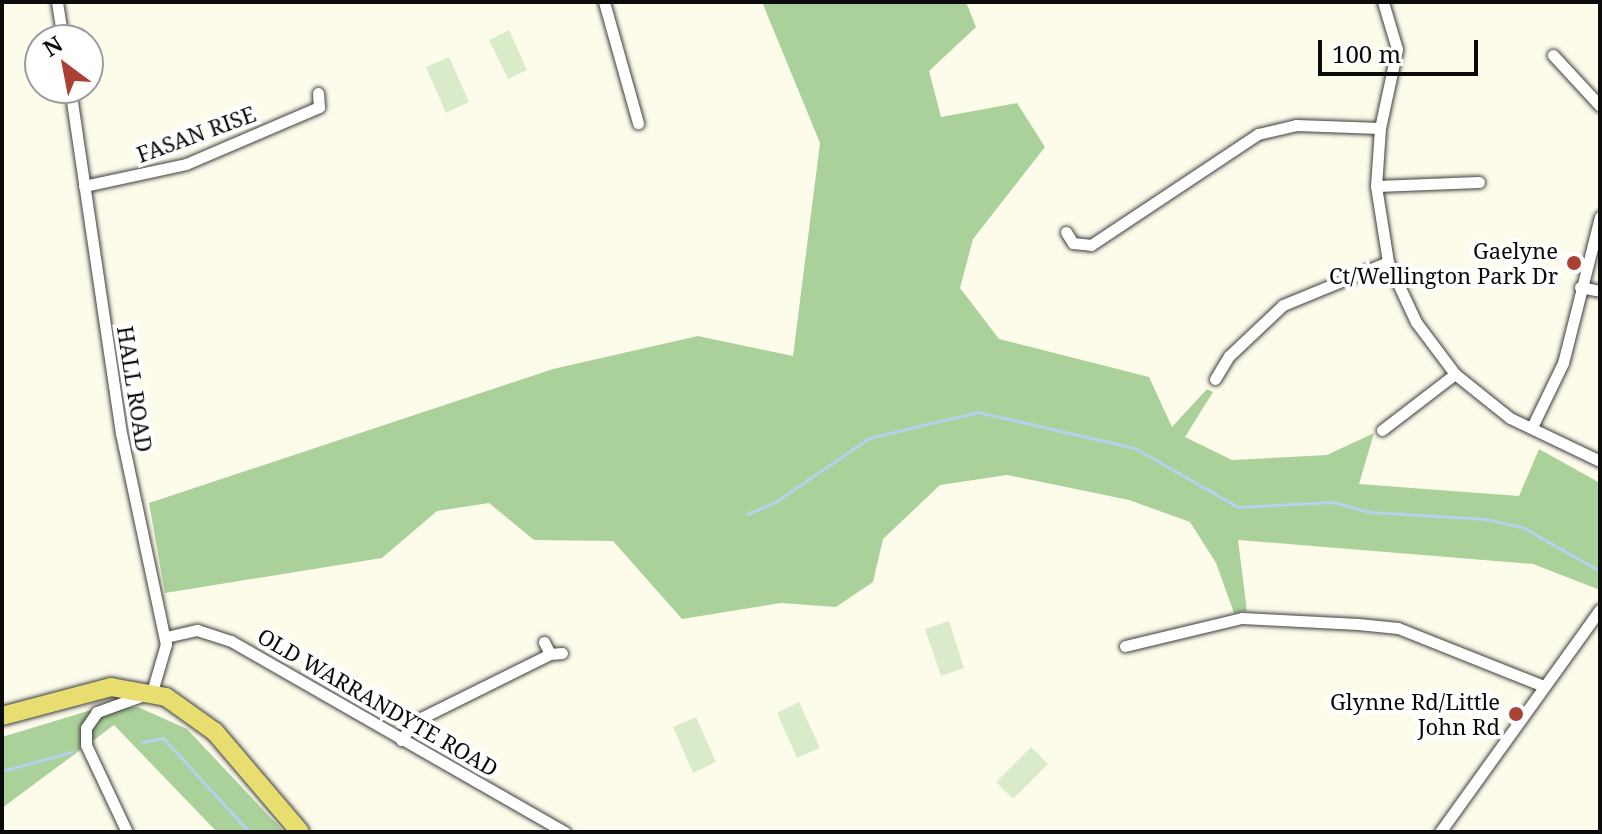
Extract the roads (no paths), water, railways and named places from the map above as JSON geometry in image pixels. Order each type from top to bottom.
[{"type":"main road","points":[[2,716],[111,687],[152,692],[190,710],[215,732],[300,832]]},
{"type":"street","points":[[57,2],[60,24]]},
{"type":"street","points":[[604,2],[638,123]]},
{"type":"street","points":[[1383,2],[1397,49],[1380,128],[1376,186],[1388,262],[1416,322],[1455,374],[1488,403],[1600,461]]},
{"type":"street","points":[[1553,55],[1600,106]]},
{"type":"street","name":"FASAN RISE","points":[[84,186],[186,164],[324,111],[318,93]]},
{"type":"street","name":"HALL ROAD","points":[[72,104],[126,463],[166,637],[167,653],[152,692]]},
{"type":"street","points":[[1066,232],[1082,247],[1102,240],[1258,134],[1296,125],[1380,128]]},
{"type":"street","points":[[1376,186],[1479,182]]},
{"type":"street","points":[[1532,427],[1563,363],[1600,217]]},
{"type":"street","points":[[1215,379],[1229,356],[1283,305],[1388,262]]},
{"type":"street","points":[[1580,287],[1600,291]]},
{"type":"street","points":[[1382,430],[1455,374]]},
{"type":"street","points":[[1440,832],[1600,609]]},
{"type":"street","points":[[1125,646],[1242,618],[1398,628],[1544,686]]},
{"type":"street","name":"OLD WARRANDYTE ROAD","points":[[166,637],[197,630],[231,641],[565,832]]},
{"type":"street","points":[[401,740],[415,721],[552,650]]},
{"type":"street","points":[[127,832],[86,745],[86,728],[97,712],[152,692]]},
{"type":"waterway","points":[[747,514],[775,502],[869,438],[978,412],[1135,448],[1238,507],[1334,502],[1370,512],[1486,519],[1524,528],[1600,571]]},
{"type":"waterway","points":[[142,742],[163,738],[249,832]]},
{"type":"waterway","points":[[2,771],[71,752]]},
{"type":"place","name":"Gaelyne Ct/Wellington Park Dr","points":[[1574,263]]},
{"type":"place","name":"Glynne Rd/Little John Rd","points":[[1516,714]]}]
